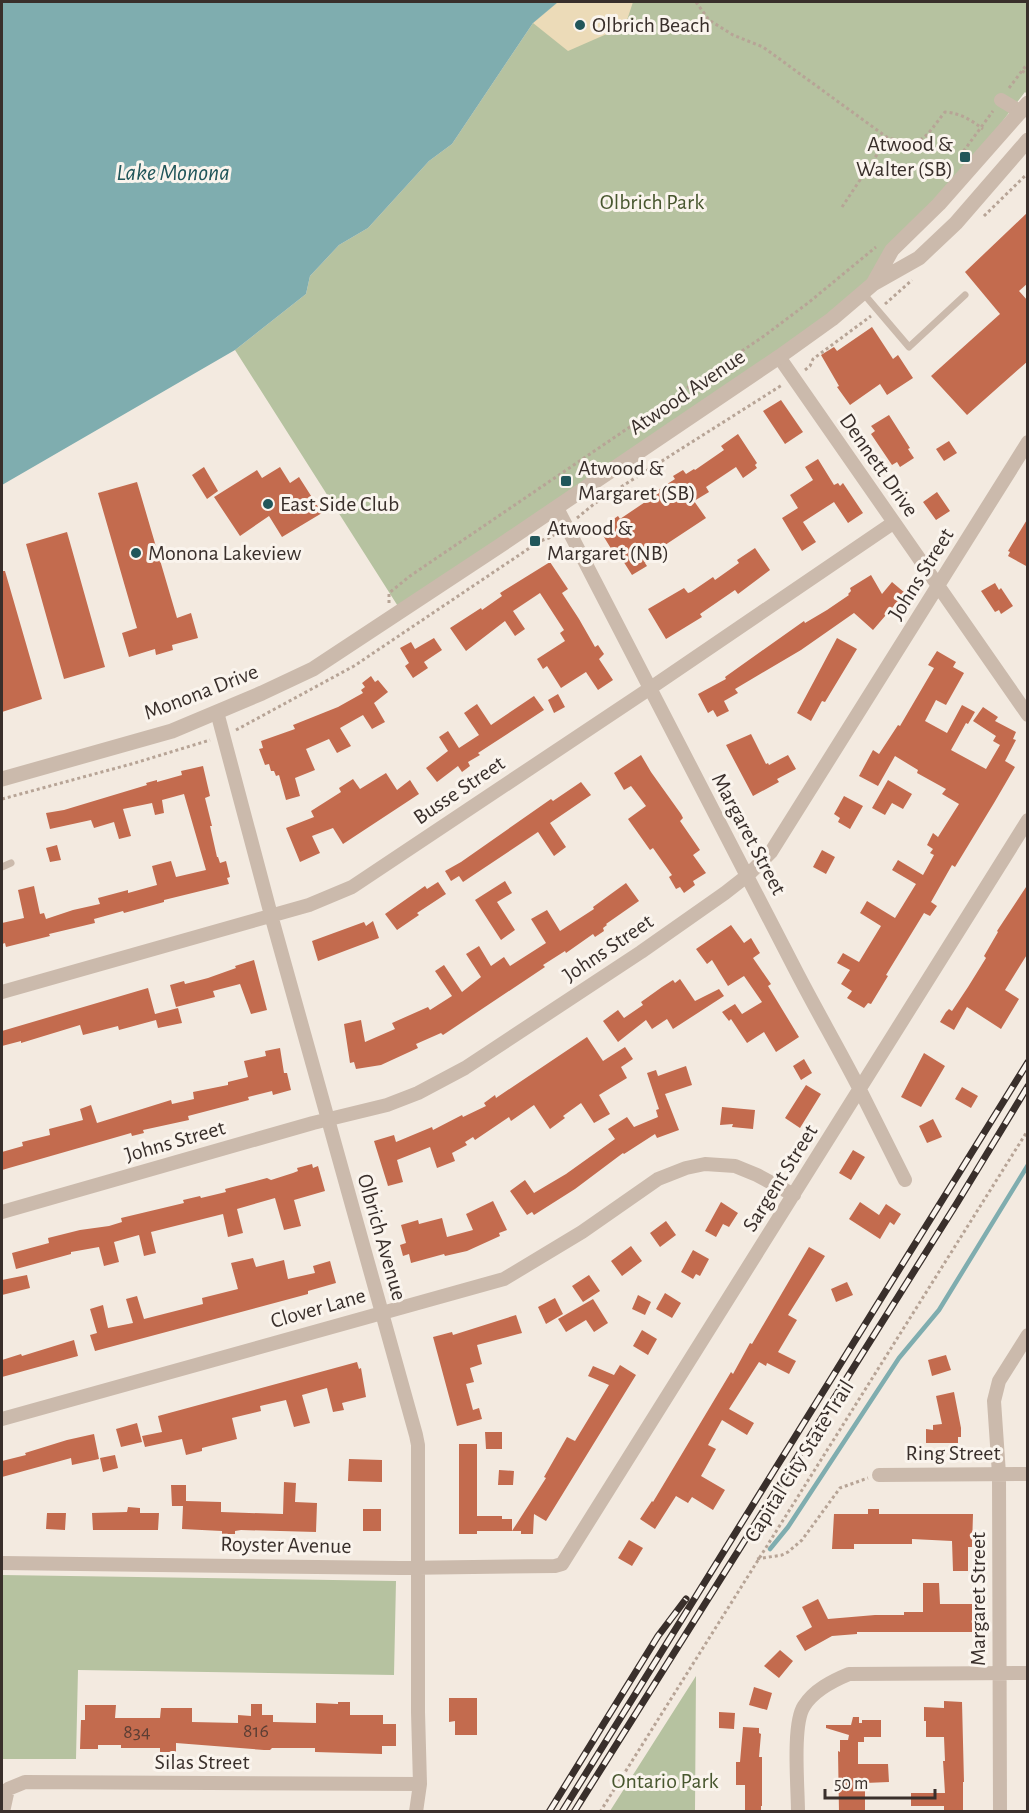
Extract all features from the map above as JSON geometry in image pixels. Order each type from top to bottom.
[{"type":"street","points":[[1001,100],[1025,110]]},
{"type":"street","name":"Atwood Avenue","points":[[868,289],[892,250],[939,204],[1025,110]]},
{"type":"street","name":"Atwood Avenue","points":[[400,611],[779,357],[868,289],[919,258],[956,223],[1028,140]]},
{"type":"street","name":"Dennett Drive","points":[[779,357],[1028,715]]},
{"type":"street","name":"Johns Street","points":[[2,1212],[328,1119],[387,1105],[418,1093],[465,1068],[641,952],[748,875],[771,852],[1028,442]]},
{"type":"street","name":"Margaret Street","points":[[557,507],[652,687],[794,968],[860,1089],[905,1180]]},
{"type":"street","name":"Busse Street","points":[[2,992],[309,905],[352,887],[894,523]]},
{"type":"street","name":"Monona Drive","points":[[2,779],[172,731],[313,669],[400,611]]},
{"type":"street","name":"Olbrich Avenue","points":[[217,712],[418,1446],[420,1784],[416,1812]]},
{"type":"street","name":"Sargent Street","points":[[567,1558],[1028,820]]},
{"type":"street","name":"Clover Lane","points":[[2,1419],[504,1279],[582,1232],[658,1179],[686,1168],[713,1164],[735,1166],[794,1195]]},
{"type":"street","name":"Margaret Street","points":[[999,1812],[999,1474],[994,1401],[996,1387],[1005,1369],[1028,1335]]},
{"type":"street","name":"Ring Street","points":[[879,1474],[1028,1474]]},
{"type":"street","name":"Royster Avenue","points":[[2,1563],[419,1568],[555,1566],[562,1564],[567,1558]]},
{"type":"street","points":[[798,1812],[797,1736],[801,1714],[806,1703],[818,1690],[831,1681],[849,1674],[1028,1673]]},
{"type":"street","name":"Silas Street","points":[[3,1812],[8,1789],[25,1782],[420,1784]]},
{"type":"lane","points":[[868,289],[909,347],[965,295]]},
{"type":"lane","points":[[2,867],[11,863]]},
{"type":"path","points":[[696,2],[709,20],[733,35],[763,47],[888,138],[911,143],[923,139],[945,112],[962,116],[981,128]]},
{"type":"path","points":[[955,162],[1028,63]]},
{"type":"path","points":[[1022,71],[1028,75]]},
{"type":"path","points":[[842,207],[888,138]]},
{"type":"path","points":[[389,593],[530,494],[764,336],[878,245]]},
{"type":"path","points":[[583,515],[594,504],[777,388]]},
{"type":"path","points":[[239,729],[354,666],[540,541],[549,538]]},
{"type":"path","points":[[2,799],[201,744]]},
{"type":"path","name":"Capital City State Trail","points":[[600,1812],[1028,1130]]},
{"type":"path","points":[[757,1559],[788,1552],[802,1540],[840,1488],[879,1474]]},
{"type":"green space","name":"Olbrich Park","points":[[558,2],[1027,2],[1027,94],[1025,92],[939,204],[873,284],[401,611],[235,350],[306,294],[310,276],[339,245],[368,228],[429,161],[452,144],[533,23]]},
{"type":"green space","points":[[2,1575],[396,1581],[394,1675],[78,1670],[76,1759],[2,1759]]},
{"type":"green space","name":"Ontario Park","points":[[696,1676],[695,1811],[610,1811]]},
{"type":"sand","name":"Olbrich Beach","points":[[558,2],[633,2],[625,26],[568,51],[533,23]]},
{"type":"water","name":"Lake Monona","points":[[2,2],[558,2],[533,23],[452,144],[429,161],[368,228],[339,245],[310,276],[306,294],[235,350],[2,485]]},
{"type":"building","points":[[1028,212],[1028,283],[1019,291],[1028,301],[1028,361],[967,415],[931,376],[1000,314],[965,272]]},
{"type":"building","points":[[872,327],[893,359],[898,355],[913,378],[887,395],[880,384],[850,405],[837,387],[839,386],[821,355],[834,347],[837,351]]},
{"type":"building","points":[[781,400],[803,432],[785,444],[763,411]]},
{"type":"building","points":[[889,415],[914,458],[900,467],[897,462],[892,465],[871,434],[875,431],[871,426]]},
{"type":"building","points":[[738,434],[757,463],[755,465],[757,468],[743,478],[736,467],[706,487],[709,492],[694,501],[706,518],[659,549],[661,553],[645,563],[647,566],[632,575],[618,553],[615,555],[599,529],[618,516],[620,519],[657,494],[655,492],[675,479],[673,476],[683,470],[686,474],[695,470],[724,450],[721,446]]},
{"type":"building","points":[[949,441],[957,453],[944,461],[936,449]]},
{"type":"building","points":[[818,459],[834,485],[838,483],[840,486],[843,483],[863,513],[848,523],[834,502],[803,522],[816,542],[802,551],[782,518],[798,508],[790,495],[813,480],[805,467]]},
{"type":"building","points":[[204,467],[218,491],[207,499],[192,475]]},
{"type":"building","name":"East Side Club","points":[[280,467],[290,483],[299,477],[322,513],[282,537],[269,516],[240,536],[214,497],[257,470],[262,478]]},
{"type":"building","name":"Monona Lakeview","points":[[137,482],[177,618],[191,613],[198,638],[172,645],[173,650],[156,655],[155,649],[129,657],[122,633],[137,628],[98,493]]},
{"type":"building","points":[[937,492],[950,511],[936,520],[923,502]]},
{"type":"building","points":[[1028,518],[1028,567],[1008,556],[1010,552],[1008,551]]},
{"type":"building","points":[[67,532],[105,667],[64,679],[26,544]]},
{"type":"building","points":[[755,548],[770,570],[738,594],[735,590],[700,614],[702,617],[666,639],[648,609],[684,588],[688,593],[713,577],[715,580],[739,563],[737,560]]},
{"type":"building","points":[[550,562],[568,589],[562,593],[595,647],[598,645],[604,654],[599,659],[613,680],[598,690],[586,672],[561,688],[547,666],[543,669],[537,659],[565,641],[560,633],[564,630],[540,593],[513,611],[525,629],[515,636],[505,621],[466,651],[450,628],[481,608],[482,610],[502,596],[500,593]]},
{"type":"building","points":[[2,571],[5,571],[42,699],[2,712]]},
{"type":"building","points":[[871,575],[882,594],[892,582],[905,593],[873,630],[854,613],[801,650],[735,689],[738,693],[724,701],[729,711],[717,717],[713,710],[708,713],[698,694],[726,679],[725,677],[804,621],[805,623],[849,595],[850,588]]},
{"type":"building","points":[[995,583],[1013,606],[1001,614],[999,610],[995,612],[981,591]]},
{"type":"building","points":[[434,638],[442,650],[424,662],[428,668],[413,678],[405,666],[409,663],[400,648],[411,642],[415,649]]},
{"type":"building","points":[[837,638],[857,649],[811,721],[797,713]]},
{"type":"building","points":[[937,651],[956,662],[953,667],[964,673],[946,705],[936,700],[925,721],[947,733],[962,705],[975,712],[951,750],[986,769],[1000,745],[993,741],[996,736],[973,721],[983,707],[998,717],[995,721],[1016,732],[1013,739],[1016,740],[1005,761],[1015,767],[955,867],[952,865],[931,902],[937,906],[930,916],[924,913],[871,1004],[868,1003],[864,1008],[847,998],[852,991],[841,984],[850,970],[837,963],[843,953],[859,962],[881,926],[860,913],[867,901],[895,918],[916,884],[892,870],[898,860],[923,875],[934,855],[930,853],[933,849],[927,845],[933,833],[938,837],[959,804],[942,794],[946,789],[917,773],[918,770],[895,756],[878,786],[859,776],[873,750],[879,754],[898,725],[900,726],[934,668],[928,665]]},
{"type":"building","points":[[371,676],[375,682],[378,680],[388,692],[374,703],[385,722],[372,729],[363,715],[340,728],[351,746],[337,753],[329,739],[306,749],[315,770],[295,778],[300,796],[286,800],[279,775],[276,776],[274,771],[271,771],[269,764],[265,765],[259,749],[263,748],[261,741],[295,729],[293,725],[338,707],[363,693],[361,690],[365,687],[362,683]]},
{"type":"building","points":[[558,694],[565,707],[554,713],[548,700]]},
{"type":"building","points":[[534,696],[544,710],[478,753],[480,755],[468,762],[470,766],[462,772],[458,766],[437,782],[426,768],[448,751],[439,737],[448,731],[459,748],[479,735],[464,713],[477,704],[491,725]]},
{"type":"building","points":[[751,734],[766,764],[769,765],[788,755],[796,769],[777,779],[779,782],[753,796],[726,745]]},
{"type":"building","points":[[641,755],[681,814],[683,818],[680,821],[700,850],[693,855],[706,873],[693,881],[695,885],[684,893],[680,887],[676,889],[669,877],[672,875],[653,848],[650,850],[628,819],[646,806],[631,786],[624,790],[614,773]]},
{"type":"building","points":[[203,766],[210,796],[205,798],[212,826],[210,826],[217,857],[220,863],[226,861],[230,877],[227,878],[229,884],[94,919],[95,923],[49,934],[50,936],[6,947],[5,943],[2,944],[2,923],[24,918],[18,890],[34,886],[40,914],[44,913],[46,919],[100,904],[98,898],[157,885],[152,866],[171,861],[176,877],[206,870],[184,794],[162,800],[164,813],[155,815],[152,803],[123,809],[131,836],[119,839],[114,822],[94,828],[91,820],[50,829],[46,813],[64,810],[147,785],[146,783],[182,775],[181,771]]},
{"type":"building","points":[[386,773],[397,790],[410,780],[419,794],[343,844],[333,828],[312,836],[320,853],[300,862],[286,828],[314,817],[311,811],[341,792],[339,788],[353,779],[360,789]]},
{"type":"building","points":[[888,780],[912,794],[903,809],[892,803],[885,815],[872,808]]},
{"type":"building","points":[[581,782],[591,795],[550,823],[566,847],[554,856],[538,832],[463,882],[459,876],[451,881],[445,871],[551,799],[553,801]]},
{"type":"building","points":[[844,796],[863,806],[850,829],[838,822],[840,818],[834,814]]},
{"type":"building","points":[[57,845],[61,860],[50,862],[46,848]]},
{"type":"building","points":[[822,850],[835,857],[826,874],[813,867]]},
{"type":"building","points":[[505,881],[512,893],[497,902],[515,930],[501,940],[475,900]]},
{"type":"building","points":[[438,882],[446,894],[417,913],[419,915],[397,930],[385,914],[425,886],[427,889]]},
{"type":"building","points":[[626,883],[639,901],[606,924],[604,931],[595,937],[593,934],[566,953],[565,951],[543,965],[545,967],[443,1035],[441,1033],[416,1044],[418,1048],[381,1065],[356,1069],[354,1062],[350,1063],[344,1024],[361,1020],[365,1042],[395,1029],[392,1023],[428,1007],[430,1010],[452,996],[435,971],[444,965],[462,992],[481,977],[466,954],[479,946],[491,966],[504,957],[510,966],[546,943],[531,919],[547,910],[560,931],[594,909],[593,907]]},
{"type":"building","points":[[1028,884],[1028,953],[1005,990],[1019,999],[1001,1029],[967,1007],[954,1030],[940,1022],[949,1009],[952,1011],[968,987],[986,958],[984,956],[997,931]]},
{"type":"building","points":[[373,921],[379,938],[318,961],[312,941],[364,922],[366,926]]},
{"type":"building","points":[[731,925],[744,943],[751,938],[760,953],[753,958],[771,984],[768,986],[799,1037],[776,1052],[764,1032],[747,1043],[731,1019],[729,1021],[722,1012],[735,1004],[742,1014],[762,1002],[744,976],[728,986],[712,960],[707,964],[696,949]]},
{"type":"building","points":[[254,960],[267,1010],[251,1014],[240,984],[213,991],[215,997],[176,1007],[170,985],[208,978]]},
{"type":"building","points":[[680,979],[695,1001],[719,989],[724,996],[673,1029],[667,1019],[652,1029],[646,1020],[618,1042],[603,1021],[618,1010],[624,1018],[643,1005],[641,1002],[662,987],[673,980],[675,983]]},
{"type":"building","points":[[148,988],[155,1014],[178,1008],[182,1023],[158,1028],[156,1020],[119,1030],[118,1026],[83,1035],[80,1025],[21,1043],[21,1041],[2,1046],[2,1031]]},
{"type":"building","points":[[587,1037],[603,1061],[625,1047],[633,1059],[621,1067],[627,1078],[599,1095],[610,1114],[594,1123],[581,1103],[550,1129],[534,1105],[511,1121],[509,1117],[475,1140],[473,1137],[465,1142],[467,1145],[452,1153],[455,1161],[437,1168],[430,1147],[397,1160],[403,1182],[388,1186],[374,1141],[394,1135],[396,1142],[432,1127],[433,1130],[486,1106],[484,1103],[495,1095],[496,1098]]},
{"type":"building","points":[[280,1048],[284,1073],[287,1073],[291,1090],[273,1095],[272,1091],[248,1097],[249,1100],[188,1116],[189,1120],[143,1130],[144,1133],[132,1136],[131,1133],[2,1170],[2,1152],[23,1146],[22,1142],[50,1135],[49,1129],[83,1120],[80,1109],[91,1105],[97,1123],[171,1100],[172,1104],[194,1099],[193,1092],[228,1085],[228,1082],[248,1077],[244,1061],[266,1056],[265,1051]]},
{"type":"building","points":[[924,1053],[945,1066],[921,1107],[901,1097]]},
{"type":"building","points":[[804,1059],[812,1073],[801,1080],[793,1066]]},
{"type":"building","points":[[686,1066],[692,1085],[665,1094],[679,1130],[657,1138],[655,1134],[623,1153],[575,1189],[534,1215],[532,1212],[527,1215],[510,1191],[525,1180],[534,1193],[566,1174],[615,1139],[608,1129],[627,1117],[634,1127],[658,1117],[656,1110],[659,1109],[647,1073],[656,1070],[658,1076]]},
{"type":"building","points":[[806,1085],[821,1094],[800,1128],[785,1118]]},
{"type":"building","points":[[962,1087],[978,1096],[971,1108],[955,1099]]},
{"type":"building","points":[[722,1107],[755,1110],[753,1129],[732,1127],[733,1124],[720,1125]]},
{"type":"building","points":[[933,1119],[942,1137],[927,1143],[919,1126]]},
{"type":"building","points":[[853,1150],[865,1157],[851,1180],[839,1173]]},
{"type":"building","points":[[312,1164],[313,1168],[318,1166],[325,1191],[294,1200],[301,1226],[284,1230],[275,1198],[237,1209],[243,1233],[228,1237],[223,1214],[151,1232],[156,1253],[144,1256],[139,1235],[114,1242],[119,1262],[104,1266],[99,1247],[71,1252],[71,1254],[16,1269],[12,1253],[49,1243],[48,1238],[109,1226],[122,1222],[121,1218],[184,1203],[183,1200],[226,1192],[225,1189],[267,1178],[271,1180]]},
{"type":"building","points":[[493,1201],[507,1230],[499,1233],[500,1236],[467,1251],[445,1256],[444,1254],[411,1263],[409,1254],[403,1256],[400,1245],[406,1243],[401,1225],[418,1220],[419,1224],[442,1218],[447,1237],[473,1230],[466,1214]]},
{"type":"building","points":[[721,1202],[738,1213],[729,1227],[723,1224],[716,1237],[705,1231]]},
{"type":"building","points":[[860,1202],[879,1215],[886,1204],[901,1214],[894,1225],[890,1222],[880,1239],[849,1219]]},
{"type":"building","points":[[666,1221],[676,1235],[660,1247],[650,1233]]},
{"type":"building","points":[[631,1246],[642,1261],[622,1276],[611,1261]]},
{"type":"building","points":[[809,1247],[825,1256],[788,1315],[797,1320],[778,1352],[796,1361],[789,1374],[767,1363],[766,1366],[759,1362],[729,1409],[754,1423],[747,1435],[722,1420],[708,1445],[716,1449],[701,1476],[725,1490],[713,1510],[692,1497],[688,1503],[676,1496],[655,1529],[640,1519],[653,1502],[731,1372],[733,1374],[750,1343],[752,1344]]},
{"type":"building","points":[[693,1250],[709,1259],[700,1276],[696,1274],[693,1279],[681,1272]]},
{"type":"building","points":[[253,1258],[256,1267],[284,1260],[288,1279],[315,1273],[313,1266],[330,1261],[336,1283],[308,1291],[308,1294],[95,1351],[90,1335],[97,1333],[90,1309],[103,1305],[108,1328],[133,1323],[126,1299],[137,1296],[144,1319],[203,1304],[202,1298],[238,1289],[231,1263]]},
{"type":"building","points":[[27,1275],[30,1288],[2,1295],[2,1280]]},
{"type":"building","points":[[589,1275],[600,1291],[583,1302],[572,1286]]},
{"type":"building","points":[[847,1282],[853,1295],[836,1302],[831,1289]]},
{"type":"building","points":[[665,1293],[681,1303],[672,1318],[656,1309]]},
{"type":"building","points":[[638,1295],[651,1302],[645,1315],[632,1309]]},
{"type":"building","points":[[555,1298],[563,1314],[546,1324],[538,1307]]},
{"type":"building","points":[[593,1299],[608,1323],[594,1332],[586,1320],[566,1332],[558,1319]]},
{"type":"building","points":[[516,1315],[522,1333],[477,1345],[482,1364],[470,1368],[474,1382],[466,1384],[473,1410],[479,1408],[482,1419],[457,1426],[433,1337],[452,1332],[453,1335]]},
{"type":"building","points":[[642,1330],[657,1339],[648,1355],[633,1346]]},
{"type":"building","points":[[74,1340],[78,1356],[2,1377],[2,1360]]},
{"type":"building","points":[[946,1355],[951,1370],[932,1376],[928,1360]]},
{"type":"building","points":[[357,1362],[359,1369],[361,1368],[366,1397],[342,1403],[344,1410],[333,1412],[327,1388],[302,1395],[310,1423],[294,1427],[286,1400],[260,1406],[261,1411],[232,1418],[237,1439],[202,1448],[202,1451],[186,1455],[182,1439],[145,1447],[142,1436],[162,1432],[158,1416]]},
{"type":"building","points":[[620,1365],[636,1375],[546,1521],[534,1514],[533,1534],[512,1531],[546,1478],[544,1477],[567,1437],[575,1441],[609,1385],[588,1376],[593,1366],[614,1375]]},
{"type":"building","points":[[954,1392],[961,1428],[958,1443],[926,1443],[926,1429],[933,1430],[933,1425],[942,1424],[936,1396]]},
{"type":"building","points":[[137,1423],[142,1442],[121,1447],[116,1429]]},
{"type":"building","points":[[485,1432],[502,1432],[502,1449],[486,1449]]},
{"type":"building","points":[[94,1434],[99,1459],[72,1465],[71,1458],[2,1477],[2,1461],[67,1440]]},
{"type":"building","points":[[459,1444],[477,1444],[477,1516],[502,1516],[502,1519],[512,1519],[512,1531],[477,1531],[477,1534],[459,1534]]},
{"type":"building","points":[[115,1455],[118,1468],[103,1472],[100,1458]]},
{"type":"building","points":[[349,1459],[382,1460],[382,1482],[348,1481]]},
{"type":"building","points":[[499,1470],[514,1471],[513,1485],[498,1485]]},
{"type":"building","points":[[284,1482],[296,1483],[295,1502],[317,1503],[316,1532],[241,1530],[235,1531],[235,1534],[222,1534],[222,1531],[182,1529],[183,1506],[172,1506],[171,1485],[186,1485],[186,1501],[221,1502],[221,1512],[283,1514]]},
{"type":"building","points":[[128,1507],[140,1508],[140,1513],[159,1513],[158,1530],[93,1530],[92,1513],[127,1512]]},
{"type":"building","points":[[363,1509],[381,1509],[381,1531],[363,1531]]},
{"type":"building","points":[[868,1509],[879,1509],[879,1514],[973,1514],[972,1547],[968,1547],[968,1571],[953,1571],[952,1541],[912,1539],[912,1544],[854,1544],[854,1549],[832,1549],[834,1514],[868,1514]]},
{"type":"building","points":[[47,1513],[66,1513],[65,1530],[46,1529]]},
{"type":"building","points":[[629,1540],[643,1548],[632,1566],[618,1558]]},
{"type":"building","points":[[923,1583],[939,1583],[940,1604],[972,1604],[972,1632],[857,1632],[857,1634],[832,1636],[805,1651],[796,1636],[812,1627],[802,1607],[818,1599],[828,1619],[923,1612]]},
{"type":"building","points":[[780,1650],[793,1661],[779,1678],[764,1666]]},
{"type":"building","points":[[754,1687],[772,1693],[767,1710],[749,1705]]},
{"type":"building","points":[[449,1698],[477,1698],[477,1735],[455,1735],[455,1721],[449,1722]]},
{"type":"building","points":[[944,1701],[962,1702],[963,1812],[944,1812],[944,1806],[911,1806],[911,1793],[945,1793],[944,1737],[926,1737],[926,1721],[924,1721],[924,1707],[944,1708]]},
{"type":"building","points":[[338,1702],[350,1702],[350,1715],[383,1715],[383,1724],[396,1724],[396,1746],[382,1746],[382,1754],[315,1752],[315,1748],[264,1750],[176,1743],[176,1752],[160,1752],[160,1748],[121,1748],[121,1745],[98,1745],[98,1749],[80,1749],[81,1720],[85,1720],[85,1705],[116,1705],[115,1718],[160,1718],[161,1708],[192,1708],[192,1722],[238,1723],[238,1715],[251,1716],[251,1704],[262,1704],[262,1715],[273,1715],[273,1722],[316,1723],[316,1703],[338,1704]]},
{"type":"building","points":[[719,1712],[735,1713],[734,1729],[719,1728]]},
{"type":"building","points":[[853,1717],[859,1717],[859,1723],[862,1723],[862,1720],[881,1720],[881,1737],[864,1737],[864,1742],[858,1742],[858,1764],[888,1764],[889,1782],[865,1783],[865,1812],[839,1812],[838,1751],[840,1752],[840,1740],[848,1740],[849,1735],[826,1728],[826,1725],[851,1725]]},
{"type":"building","points":[[743,1727],[759,1728],[761,1734],[759,1757],[762,1757],[761,1812],[745,1812],[745,1785],[736,1785],[736,1762],[740,1762]]},
{"type":"waterway","points":[[770,1549],[788,1527],[899,1358],[939,1310],[1028,1165]]},
{"type":"railway","points":[[562,1812],[1028,1062]]},
{"type":"railway","points":[[574,1812],[957,1203],[1028,1086]]},
{"type":"railway","points":[[549,1812],[658,1636],[686,1599]]},
{"type":"place","name":"Olbrich Beach","points":[[580,25]]},
{"type":"place","name":"Atwood & Walter (SB)","points":[[965,157]]},
{"type":"place","name":"Atwood & Margaret (SB)","points":[[566,481]]},
{"type":"place","name":"East Side Club","points":[[268,504]]},
{"type":"place","name":"Atwood & Margaret (NB)","points":[[535,541]]},
{"type":"place","name":"Monona Lakeview","points":[[136,553]]}]
